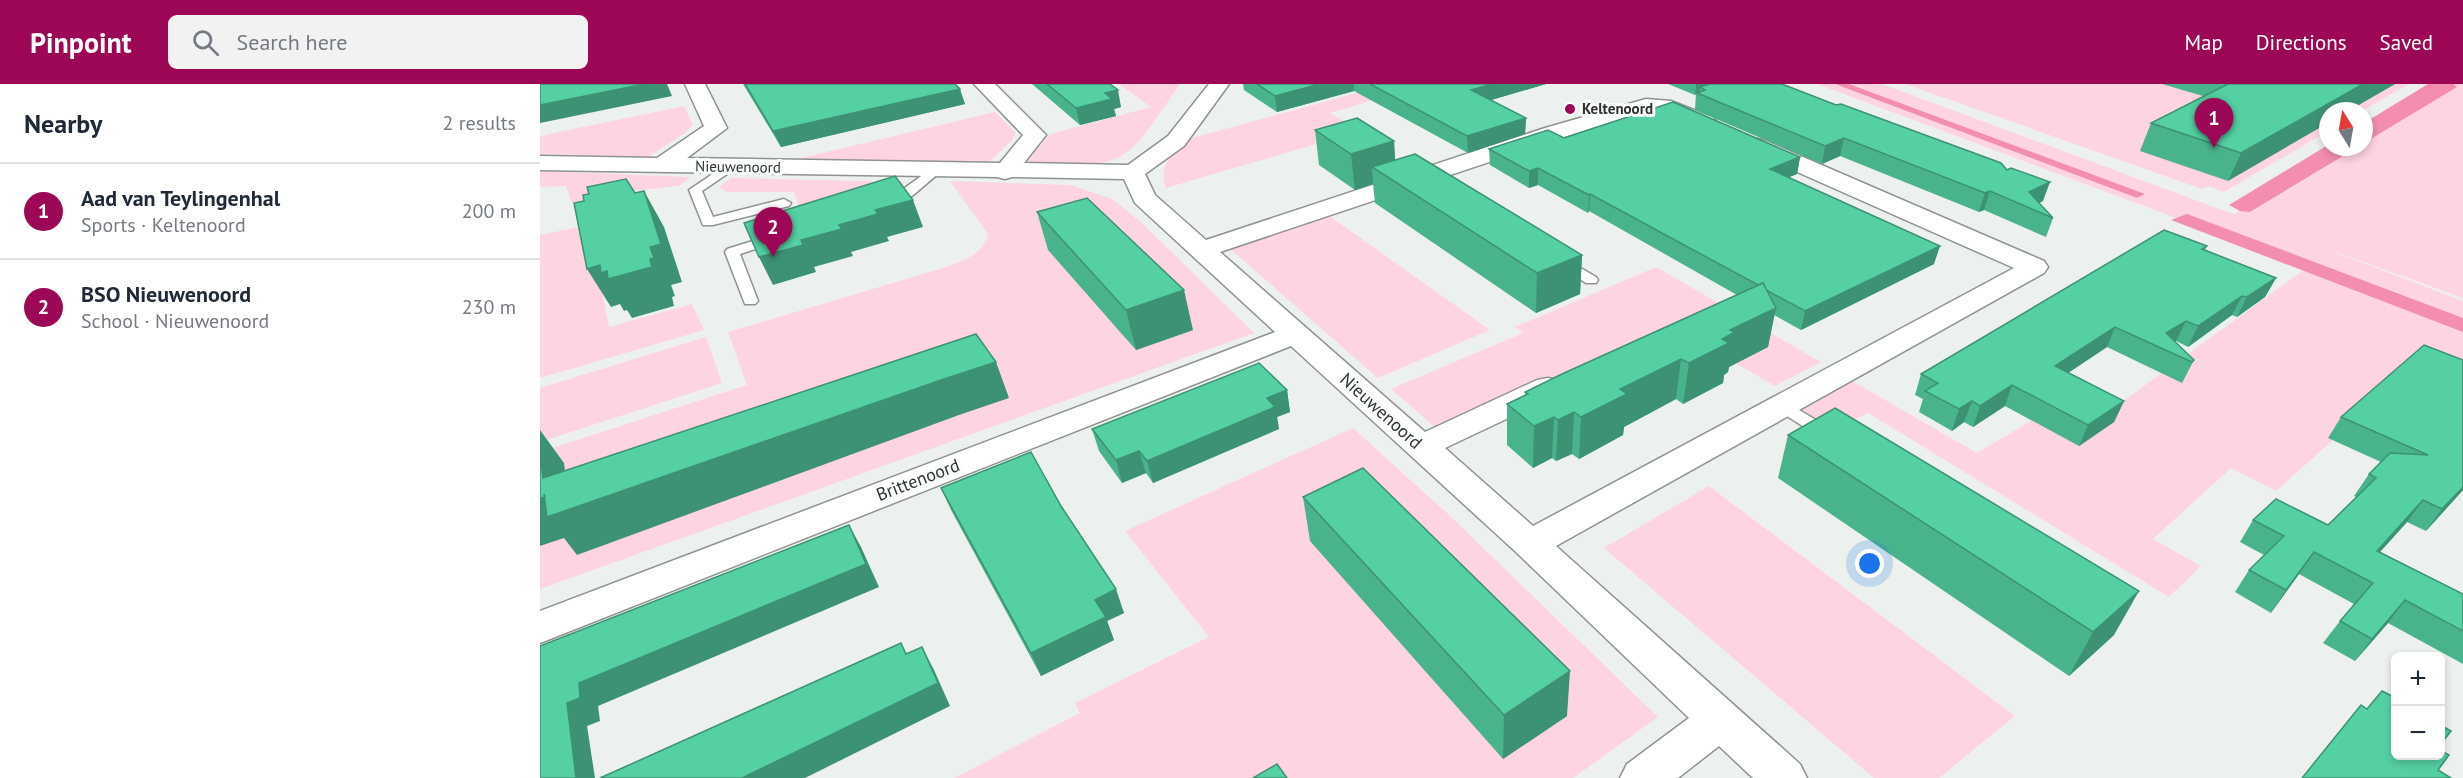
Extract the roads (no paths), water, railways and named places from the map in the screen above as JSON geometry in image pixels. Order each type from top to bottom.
[{"type":"street","points":[[662,165],[716,128],[694,84]]},
{"type":"street","points":[[984,84],[1035,135],[1005,172]]},
{"type":"street","points":[[1133,172],[1176,141],[1219,84]]},
{"type":"street","points":[[1203,249],[1437,180],[1646,105],[1664,105],[2035,267],[1530,544]]},
{"type":"street","name":"Nieuwenoord","points":[[540,163],[1005,172],[1133,172],[1144,198],[1530,544],[1784,778]]},
{"type":"street","name":"Brittenoord","points":[[540,627],[1296,334]]},
{"type":"street","points":[[1420,447],[1572,376]]},
{"type":"street","points":[[1643,778],[1721,720]]},
{"type":"lane","points":[[729,167],[695,190],[708,222],[784,203]]},
{"type":"lane","points":[[875,204],[907,193],[935,170]]},
{"type":"lane","points":[[750,301],[732,252],[789,233]]},
{"type":"lane","points":[[1552,255],[1591,280]]},
{"type":"lane","points":[[1782,405],[1849,447]]},
{"type":"place","name":"Keltenoord","points":[[1570,109]]},
{"type":"place","name":"Aad van Teylingenhal","points":[[2214,148]]},
{"type":"place","name":"BSO Nieuwenoord","points":[[773,257]]}]
